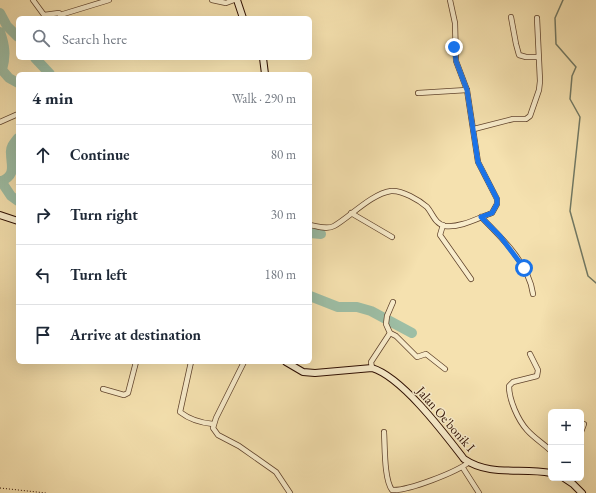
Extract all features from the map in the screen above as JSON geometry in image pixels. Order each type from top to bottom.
[{"type":"street","points":[[33,0],[44,15],[59,13],[61,16],[109,0]]},
{"type":"street","points":[[212,0],[226,3],[234,0]]},
{"type":"street","points":[[237,0],[242,16]]},
{"type":"street","points":[[312,225],[323,228],[334,226],[365,203],[391,191],[399,192],[426,206],[432,213],[435,220],[443,225],[463,224],[492,213],[497,204],[497,199],[478,162],[467,90],[456,61],[455,23],[450,0]]},
{"type":"street","points":[[511,17],[516,44],[520,54],[526,57],[538,57]]},
{"type":"street","points":[[474,129],[513,119],[526,119],[530,116],[539,90],[537,18]]},
{"type":"street","points":[[263,60],[265,72]]},
{"type":"street","points":[[418,93],[467,90]]},
{"type":"street","points":[[0,122],[16,115]]},
{"type":"street","points":[[351,213],[392,237]]},
{"type":"street","points":[[0,215],[16,220]]},
{"type":"street","points":[[481,217],[500,236],[524,268],[531,282],[533,294]]},
{"type":"street","points":[[443,225],[440,235],[471,278]]},
{"type":"street","points":[[393,302],[387,316],[386,324],[390,333],[396,336],[417,357],[426,354],[445,369]]},
{"type":"street","points":[[289,364],[303,372],[315,373],[372,368],[371,362],[390,333]]},
{"type":"street","points":[[530,354],[538,370],[537,376],[510,384],[510,393],[518,416],[527,431],[548,448]]},
{"type":"street","points":[[103,388],[124,395],[128,393],[135,364]]},
{"type":"street","points":[[191,364],[180,412],[185,416],[214,424]]},
{"type":"street","points":[[243,364],[213,428],[218,435],[239,446],[276,472],[290,493]]},
{"type":"street","name":"Jalan Oe'bonik I","points":[[372,368],[380,370],[411,395],[469,462],[500,470],[548,473]]},
{"type":"street","points":[[384,432],[390,492],[420,484],[463,468],[469,462]]},
{"type":"street","points":[[463,468],[479,493]]},
{"type":"street","points":[[568,481],[582,493]]},
{"type":"path","points":[[0,488],[46,493]]},
{"type":"waterway","points":[[563,0],[555,18],[556,44],[576,67],[572,76],[570,99],[580,117],[570,211],[588,276],[596,283]]},
{"type":"waterway","points":[[0,13],[7,26],[16,35]]},
{"type":"waterway","points":[[0,32],[4,51],[2,70],[9,78],[16,82]]},
{"type":"waterway","points":[[37,60],[48,72]]},
{"type":"waterway","points":[[0,182],[11,173],[11,149],[16,141]]},
{"type":"waterway","points":[[1,181],[11,196],[16,200]]},
{"type":"waterway","points":[[312,233],[321,234]]},
{"type":"waterway","points":[[312,297],[338,307],[357,307],[371,311],[412,333]]},
{"type":"route","points":[[454,47],[456,61],[467,90],[478,162],[497,199],[495,210],[492,213],[481,217],[500,236],[524,268]]}]
